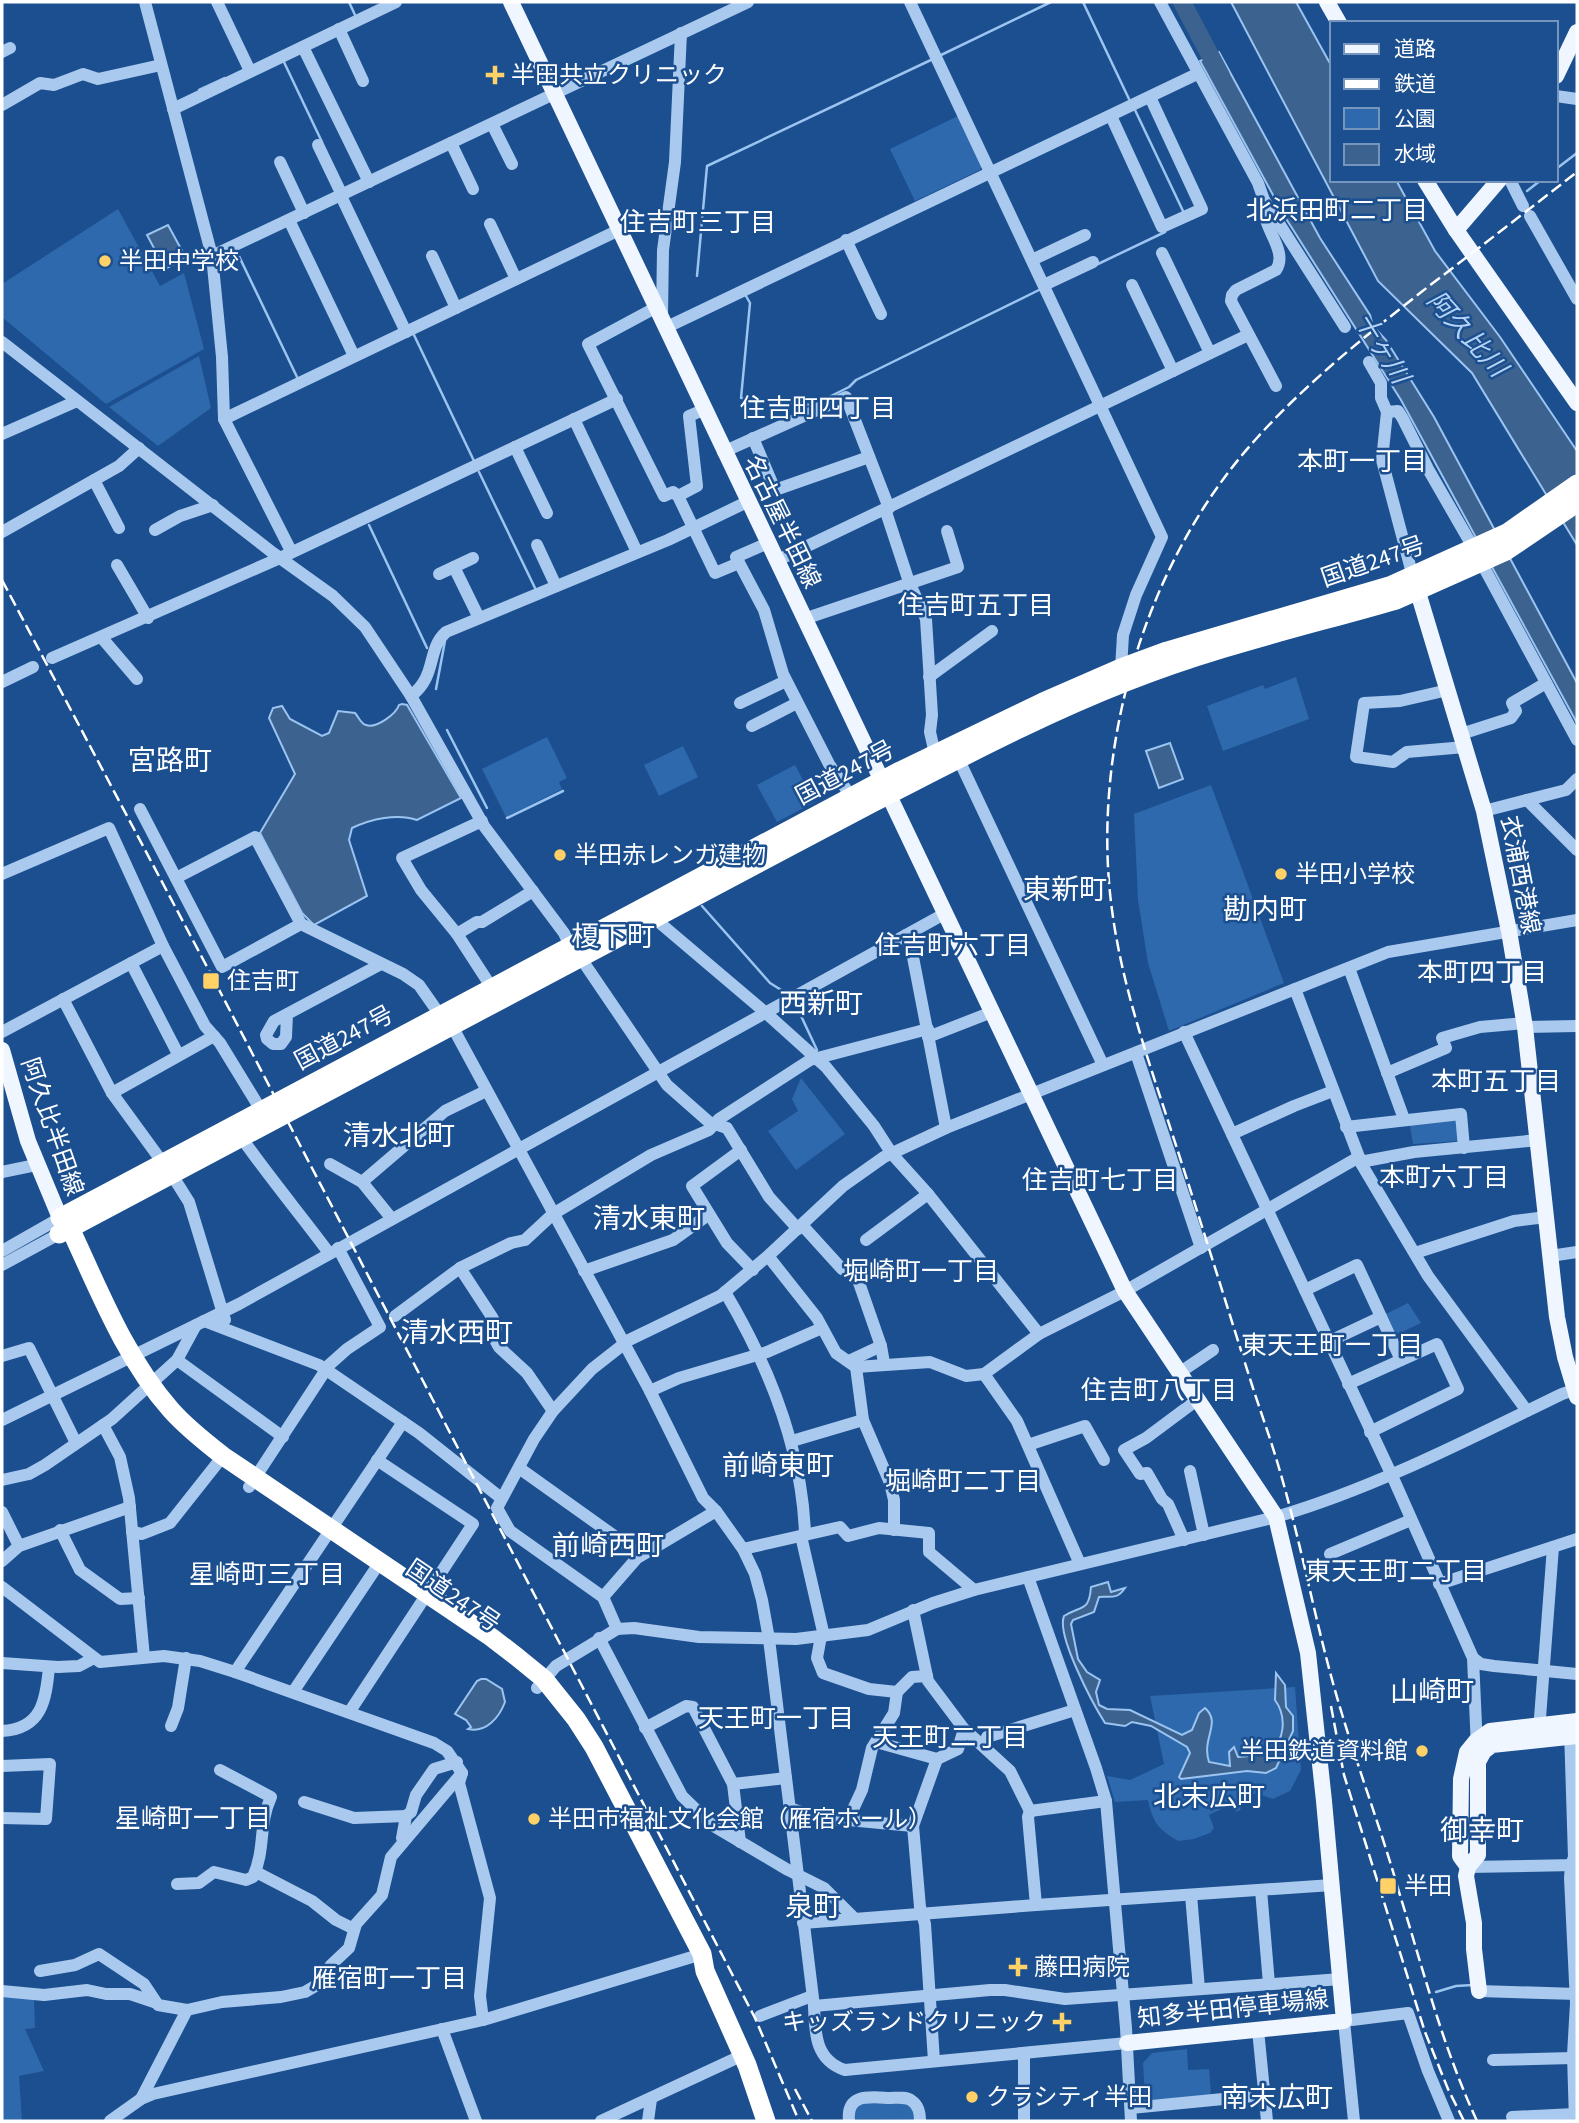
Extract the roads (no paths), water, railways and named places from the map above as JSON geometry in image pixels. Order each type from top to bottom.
[{"type":"highway","name":"国道247号","points":[[1515,537],[1577,484]]},
{"type":"highway","name":"国道247号","points":[[167,1169],[241,1138],[446,1021],[852,798],[959,760],[1128,681],[1190,659],[1396,600],[1415,584],[1515,537],[1577,503]]},
{"type":"highway","name":"国道247号","points":[[766,2121],[743,2055],[699,1961],[594,1746],[576,1719],[491,1637],[424,1599],[219,1461],[172,1410],[146,1388],[127,1359],[63,1227],[167,1169],[261,1110],[446,1021],[492,988],[654,918],[885,788],[934,754],[1121,668],[1167,651],[1392,585],[1415,584]]},
{"type":"main road","name":"名古屋半田線","points":[[511,2],[1125,1292],[1276,1517]]},
{"type":"main road","points":[[1327,2],[1338,21]]},
{"type":"main road","points":[[1558,72],[1577,32]]},
{"type":"main road","points":[[1426,182],[1456,230],[1577,403]]},
{"type":"main road","points":[[1456,230],[1497,182]]},
{"type":"main road","name":"衣浦西港線","points":[[1415,584],[1485,811],[1509,931],[1525,1025],[1557,1317],[1576,1392]]},
{"type":"main road","name":"阿久比半田線","points":[[2,1050],[36,1165],[63,1227]]},
{"type":"main road","points":[[1276,1517],[1308,1653],[1344,2021]]},
{"type":"main road","points":[[1479,1991],[1474,1923],[1466,1876],[1468,1867],[1478,1855],[1478,1762],[1484,1751],[1492,1745],[1539,1733],[1573,1729]]},
{"type":"main road","points":[[1468,1867],[1460,1856],[1462,1764],[1467,1752],[1490,1731],[1539,1733]]},
{"type":"main road","name":"知多半田停車場線","points":[[1127,2043],[1344,2021]]},
{"type":"street","points":[[145,2],[212,256],[222,358],[224,419],[286,555]]},
{"type":"street","points":[[217,2],[250,71]]},
{"type":"street","points":[[173,109],[396,2]]},
{"type":"street","points":[[212,256],[748,2]]},
{"type":"street","points":[[910,2],[1163,537],[1136,595],[1123,635],[1121,668]]},
{"type":"street","points":[[1160,2],[1197,75],[1258,183],[1264,200],[1345,327]]},
{"type":"street","points":[[340,29],[363,80]]},
{"type":"street","points":[[660,319],[663,250],[675,162],[681,33]]},
{"type":"street","points":[[303,47],[369,182]]},
{"type":"street","points":[[2,105],[40,83],[54,85],[83,74],[98,79],[160,65]]},
{"type":"street","points":[[739,563],[715,573],[678,496],[673,492],[664,496],[588,344],[660,319],[846,240],[1197,75]]},
{"type":"street","points":[[1558,96],[1577,99]]},
{"type":"street","points":[[1111,116],[1162,228],[1202,209],[1150,97]]},
{"type":"street","points":[[492,124],[512,164]]},
{"type":"street","points":[[451,143],[473,190]]},
{"type":"street","points":[[318,145],[406,332]]},
{"type":"street","points":[[280,162],[304,213]]},
{"type":"street","points":[[1511,182],[1577,299]]},
{"type":"street","points":[[1264,200],[1265,217],[1280,258],[1276,270],[1236,290],[1231,301],[1276,386]]},
{"type":"street","points":[[289,220],[354,356]]},
{"type":"street","points":[[490,224],[516,279]]},
{"type":"street","points":[[224,419],[619,230]]},
{"type":"street","points":[[1032,260],[1085,235]]},
{"type":"street","points":[[846,240],[881,314]]},
{"type":"street","points":[[1162,253],[1210,353]]},
{"type":"street","points":[[432,256],[456,308]]},
{"type":"street","points":[[1044,285],[1093,262]]},
{"type":"street","points":[[1132,285],[1173,370]]},
{"type":"street","points":[[776,561],[1248,335]]},
{"type":"street","points":[[2,342],[213,505],[286,555],[357,618],[411,696],[482,821],[599,982],[612,1007],[667,1086],[709,1122],[727,1128],[769,1197],[842,1269],[857,1278],[881,1346],[884,1363]]},
{"type":"street","points":[[1369,362],[1381,383],[1381,398],[1387,412],[1382,460],[1415,584]]},
{"type":"street","points":[[723,452],[846,397],[887,508],[909,582],[926,619],[932,715],[930,732],[934,754]]},
{"type":"street","points":[[52,658],[286,555],[617,399]]},
{"type":"street","points":[[2,434],[77,401]]},
{"type":"street","points":[[678,496],[697,486],[689,416],[703,410]]},
{"type":"street","points":[[1387,412],[1398,411],[1403,419],[1428,469],[1480,554],[1577,740]]},
{"type":"street","points":[[574,419],[637,552]]},
{"type":"street","points":[[753,438],[775,490],[869,457]]},
{"type":"street","points":[[2,532],[119,467],[139,447]]},
{"type":"street","points":[[516,447],[547,513]]},
{"type":"street","points":[[94,480],[119,528]]},
{"type":"street","points":[[411,696],[422,688],[427,680],[434,650],[442,635],[747,502]]},
{"type":"street","points":[[155,530],[180,516],[213,505]]},
{"type":"street","points":[[804,619],[958,566],[947,531]]},
{"type":"street","points":[[768,543],[736,557],[764,610],[786,681],[828,764],[852,798]]},
{"type":"street","points":[[537,545],[556,586]]},
{"type":"street","points":[[439,574],[473,558]]},
{"type":"street","points":[[117,565],[148,618]]},
{"type":"street","points":[[454,567],[480,618]]},
{"type":"street","points":[[929,677],[992,631]]},
{"type":"street","points":[[102,638],[137,679]]},
{"type":"street","points":[[2,682],[33,667]]},
{"type":"street","points":[[740,704],[786,681]]},
{"type":"street","points":[[1448,690],[1400,701],[1364,703],[1356,757],[1393,762],[1407,752],[1463,741],[1511,718],[1516,711],[1512,703],[1546,683]]},
{"type":"street","points":[[752,726],[797,703]]},
{"type":"street","points":[[959,760],[1103,1065]]},
{"type":"street","points":[[1485,811],[1566,790],[1577,779]]},
{"type":"street","points":[[1527,800],[1577,850]]},
{"type":"street","points":[[140,809],[222,967],[301,924]]},
{"type":"street","points":[[482,821],[402,858],[421,890],[457,934],[492,988]]},
{"type":"street","points":[[2,874],[109,828],[163,946],[205,1026],[261,1110]]},
{"type":"street","points":[[176,878],[255,837],[301,924],[419,985],[446,1021],[486,1091],[650,1391],[703,1498],[716,1511],[743,1549],[755,1574],[769,1639],[816,2035],[825,2059],[833,2067],[845,2070],[1127,2043]]},
{"type":"street","points":[[457,934],[533,891]]},
{"type":"street","points":[[2,1420],[221,1313],[944,914]]},
{"type":"street","points":[[654,918],[817,1058],[1040,1334]]},
{"type":"street","points":[[617,1629],[603,1597],[510,1531],[496,1508],[553,1411],[592,1369],[624,1344],[725,1292],[753,1270],[843,1186],[884,1157],[946,1128],[1388,952],[1577,920]]},
{"type":"street","points":[[906,935],[912,952],[946,1128]]},
{"type":"street","points":[[2,1032],[163,946]]},
{"type":"street","points":[[131,963],[178,1054]]},
{"type":"street","points":[[288,1014],[381,964]]},
{"type":"street","points":[[1349,968],[1404,1119]]},
{"type":"street","points":[[1294,989],[1359,1159],[1428,1276],[1527,1411]]},
{"type":"street","points":[[63,999],[112,1093],[189,1202],[221,1313],[229,1330]]},
{"type":"street","points":[[395,1315],[460,1268],[498,1248],[525,1240],[553,1214],[651,1155],[696,1137],[762,1090],[817,1058],[928,1033],[992,1012]]},
{"type":"street","points":[[1387,1073],[1446,1048],[1442,1038],[1480,1027],[1577,1026]]},
{"type":"street","points":[[1185,1032],[1473,1658],[1478,1762]]},
{"type":"street","points":[[112,1093],[214,1036]]},
{"type":"street","points":[[1136,1053],[1200,1248]]},
{"type":"street","points":[[362,1182],[445,1111],[486,1091]]},
{"type":"street","points":[[1232,1134],[1333,1091]]},
{"type":"street","points":[[1346,1127],[1461,1114],[1464,1148]]},
{"type":"street","points":[[241,1138],[264,1171],[334,1251],[380,1327],[329,1365],[252,1483]]},
{"type":"street","points":[[768,1256],[801,1295],[835,1353],[853,1364],[930,1362],[966,1376],[984,1374],[1040,1334],[1125,1292],[1359,1159],[1538,1140]]},
{"type":"street","points":[[741,1150],[692,1186],[727,1243],[753,1270]]},
{"type":"street","points":[[330,1164],[362,1182],[392,1219]]},
{"type":"street","points":[[2,1172],[36,1165]]},
{"type":"street","points":[[866,1240],[928,1194]]},
{"type":"street","points":[[584,1271],[673,1240],[708,1215]]},
{"type":"street","points":[[1415,1253],[1514,1221],[1546,1217]]},
{"type":"street","points":[[2,1251],[63,1227]]},
{"type":"street","points":[[2,1265],[63,1227]]},
{"type":"street","points":[[1550,1256],[1577,1252]]},
{"type":"street","points":[[1305,1290],[1357,1265],[1401,1360]]},
{"type":"street","points":[[460,1268],[496,1325],[494,1338],[499,1347],[527,1373],[553,1411]]},
{"type":"street","points":[[725,1292],[758,1355],[792,1441],[803,1493],[803,1535],[822,1636],[817,1658],[823,1674],[869,1689],[897,1692]]},
{"type":"street","points":[[1328,1342],[1381,1317]]},
{"type":"street","points":[[200,1323],[229,1330],[307,1359],[327,1370],[403,1422],[501,1498]]},
{"type":"street","points":[[2,1480],[29,1474],[46,1465],[103,1425],[177,1360],[200,1323]]},
{"type":"street","points":[[650,1391],[679,1378],[758,1355],[822,1328]]},
{"type":"street","points":[[1348,1384],[1437,1343],[1458,1390],[1370,1432]]},
{"type":"street","points":[[853,1364],[881,1346]]},
{"type":"street","points":[[2,1356],[29,1348],[76,1443]]},
{"type":"street","points":[[1179,1373],[1213,1350]]},
{"type":"street","points":[[177,1360],[283,1437]]},
{"type":"street","points":[[853,1364],[863,1420],[890,1483],[894,1500],[894,1530]]},
{"type":"street","points":[[984,1374],[1010,1410],[1028,1445],[1080,1564]]},
{"type":"street","points":[[541,1683],[556,1665],[599,1637],[617,1629],[634,1628],[699,1637],[769,1639],[796,1639],[868,1630],[975,1590],[1276,1517],[1312,1506],[1390,1475],[1527,1411],[1576,1392]]},
{"type":"street","points":[[1184,1540],[1168,1504],[1161,1499],[1147,1473],[1140,1474],[1124,1450],[1146,1438],[1197,1400]]},
{"type":"street","points":[[792,1441],[863,1420]]},
{"type":"street","points":[[235,1672],[403,1422]]},
{"type":"street","points":[[103,1425],[120,1457],[130,1507],[144,1657]]},
{"type":"street","points":[[1028,1445],[1085,1426],[1104,1460]]},
{"type":"street","points":[[350,1711],[473,1524],[377,1460]]},
{"type":"street","points":[[132,1532],[142,1534],[170,1523],[219,1461]]},
{"type":"street","points":[[519,1468],[641,1555]]},
{"type":"street","points":[[1190,1471],[1205,1535]]},
{"type":"street","points":[[2,1561],[19,1546],[130,1507]]},
{"type":"street","points":[[603,1597],[641,1555],[716,1511]]},
{"type":"street","points":[[2,1512],[19,1546]]},
{"type":"street","points":[[1330,1555],[1411,1520]]},
{"type":"street","points":[[743,1549],[840,1527],[848,1536],[879,1528],[929,1533],[929,1552],[975,1590]]},
{"type":"street","points":[[60,1530],[80,1570],[120,1599],[139,1598]]},
{"type":"street","points":[[1439,1584],[1577,1539]]},
{"type":"street","points":[[1539,1733],[1553,1547]]},
{"type":"street","points":[[293,1692],[377,1567]]},
{"type":"street","points":[[1028,1577],[1105,1801],[1131,2115],[1264,2095]]},
{"type":"street","points":[[2,1587],[94,1658],[107,1663],[144,1657],[187,1658],[350,1711],[434,1743],[447,1751],[459,1767],[459,1783],[490,1898],[480,1996],[484,2020]]},
{"type":"street","points":[[913,1611],[926,1676],[944,1706],[964,1729],[1010,1771],[1030,1811],[1028,1817],[1037,1905]]},
{"type":"street","points":[[599,1637],[682,1796],[703,1818],[740,1842],[824,1888],[855,1919]]},
{"type":"street","points":[[2,1663],[49,1667],[79,1666],[94,1658]]},
{"type":"street","points":[[171,1726],[178,1708],[187,1658]]},
{"type":"street","points":[[1473,1658],[1481,1664],[1577,1674]]},
{"type":"street","points":[[2,1731],[24,1726],[39,1712],[47,1693],[49,1667]]},
{"type":"street","points":[[848,1820],[862,1790],[876,1742],[894,1713],[897,1692],[912,1677],[926,1676]]},
{"type":"street","points":[[645,1728],[686,1706],[693,1707],[733,1784],[740,1842]]},
{"type":"street","points":[[987,1737],[1075,1710]]},
{"type":"street","points":[[876,1742],[937,1759],[958,1749],[964,1729]]},
{"type":"street","points":[[1512,2117],[1575,2117],[1573,1729]]},
{"type":"street","points":[[934,2061],[925,1924],[913,1826],[937,1759]]},
{"type":"street","points":[[2,1766],[50,1764],[46,1819],[2,1818]]},
{"type":"street","points":[[304,1802],[354,1818],[406,1816],[411,1812],[416,1795],[434,1769],[459,1767]]},
{"type":"street","points":[[2,1991],[44,1995],[87,1990],[106,1994],[130,1994],[167,2007],[187,2010],[222,2002],[259,2000],[305,1992],[317,1985],[331,1965],[346,1952],[354,1928],[382,1895],[391,1857],[459,1767]]},
{"type":"street","points":[[177,1884],[199,1883],[214,1872],[246,1880],[256,1872],[263,1843],[262,1816],[271,1797],[220,1770]]},
{"type":"street","points":[[733,1784],[786,1777]]},
{"type":"street","points":[[1030,1811],[1105,1801]]},
{"type":"street","points":[[789,1808],[822,1819],[913,1826]]},
{"type":"street","points":[[401,1843],[407,1823],[406,1816]]},
{"type":"street","points":[[1468,1867],[1574,1865]]},
{"type":"street","points":[[256,1872],[312,1901],[336,1920],[354,1928]]},
{"type":"street","points":[[803,1923],[1332,1885]]},
{"type":"street","points":[[1261,1890],[1269,1984]]},
{"type":"street","points":[[1191,1895],[1199,1989]]},
{"type":"street","points":[[40,1971],[75,1965],[99,1954],[145,1984],[155,2002]]},
{"type":"street","points":[[110,2121],[141,2099],[153,2094],[484,2020],[699,1961]]},
{"type":"street","points":[[760,2016],[813,2001],[1005,1990],[1065,1999],[1341,1979]]},
{"type":"street","points":[[1479,1991],[1576,1994]]},
{"type":"street","points":[[141,2099],[187,2010]]},
{"type":"street","points":[[1354,2121],[1344,2021],[1408,2013],[1449,2121]]},
{"type":"street","points":[[442,2029],[476,2121]]},
{"type":"street","points":[[1258,2030],[1267,2121]]},
{"type":"street","points":[[1024,2053],[1024,2121]]},
{"type":"street","points":[[601,2121],[743,2055]]},
{"type":"street","points":[[1493,2060],[1573,2058]]},
{"type":"street","points":[[849,2121],[848,2112],[851,2105],[866,2097],[905,2098],[912,2101],[918,2108],[920,2121]]},
{"type":"street","points":[[648,2121],[651,2099]]},
{"type":"water","name":"阿久比川","points":[[1231,2],[1296,2],[1330,63],[1330,182],[1397,182],[1435,251],[1500,337],[1577,451],[1577,545],[1472,373],[1378,281]]},
{"type":"water","points":[[1219,52],[1320,238],[1370,315],[1373,326],[1386,340],[1434,417],[1577,683],[1577,723],[1401,400],[1285,217],[1200,61]]},
{"type":"water","points":[[168,225],[186,258],[165,269],[147,235]]},
{"type":"water","points":[[402,704],[407,705],[461,798],[417,820],[384,818],[352,828],[349,840],[367,896],[314,925],[302,913],[260,833],[295,774],[269,718],[273,708],[282,706],[290,719],[322,736],[329,733],[338,711],[355,713],[363,723],[370,726],[385,720]]},
{"type":"water","points":[[1170,743],[1183,779],[1159,788],[1146,751]]},
{"type":"water","points":[[1108,1582],[1111,1592],[1125,1588],[1116,1596],[1099,1597],[1094,1612],[1073,1620],[1071,1624],[1078,1659],[1087,1672],[1100,1680],[1096,1692],[1099,1705],[1107,1709],[1130,1710],[1182,1735],[1192,1730],[1199,1713],[1205,1708],[1212,1719],[1207,1746],[1209,1762],[1230,1766],[1229,1752],[1234,1747],[1238,1757],[1260,1754],[1273,1748],[1281,1736],[1283,1721],[1275,1700],[1276,1673],[1285,1685],[1286,1707],[1293,1716],[1293,1731],[1276,1768],[1266,1773],[1247,1771],[1181,1779],[1179,1777],[1190,1753],[1187,1747],[1151,1726],[1132,1722],[1125,1726],[1105,1723],[1077,1670],[1063,1625],[1064,1616],[1084,1607],[1091,1587]]},
{"type":"water","points":[[481,1679],[486,1679],[502,1689],[505,1702],[491,1723],[481,1729],[468,1729],[471,1727],[466,1720],[455,1714]]},
{"type":"waterway","points":[[349,2],[355,15]]},
{"type":"waterway","points":[[939,56],[1051,2]]},
{"type":"waterway","points":[[1083,2],[1129,99]]},
{"type":"waterway","name":"十ヶ川","points":[[1182,2],[1221,76]]},
{"type":"waterway","points":[[697,276],[707,166],[933,59]]},
{"type":"waterway","points":[[283,60],[322,142]]},
{"type":"waterway","points":[[199,90],[225,78]]},
{"type":"waterway","points":[[1135,110],[1183,211]]},
{"type":"waterway","points":[[1558,167],[1577,153]]},
{"type":"waterway","points":[[1527,191],[1538,182]]},
{"type":"waterway","points":[[1098,264],[1165,232]]},
{"type":"waterway","points":[[237,252],[297,377]]},
{"type":"waterway","points":[[746,296],[750,303],[741,398],[813,405],[849,387],[856,380],[1039,290]]},
{"type":"waterway","points":[[414,335],[474,461]]},
{"type":"waterway","points":[[479,472],[535,588]]},
{"type":"waterway","points":[[369,525],[427,648]]},
{"type":"waterway","points":[[436,689],[445,641]]},
{"type":"waterway","points":[[447,730],[487,808]]},
{"type":"waterway","points":[[507,818],[563,791]]},
{"type":"waterway","points":[[702,906],[770,983],[786,993]]},
{"type":"waterway","points":[[795,1003],[817,1050]]},
{"type":"waterway","points":[[1436,1992],[1456,1986],[1473,1985]]},
{"type":"railway","points":[[1477,2121],[1444,2037],[1349,1736],[1325,1653],[1276,1458],[1129,994],[1112,910],[1107,848],[1110,785],[1119,722],[1134,659],[1156,598],[1184,541],[1217,487],[1256,439],[1296,397],[1339,359],[1577,172]]},
{"type":"railway","points":[[2,580],[214,980],[755,2018],[799,2121]]},
{"type":"railway","points":[[1331,1706],[1344,1775],[1425,2032],[1464,2121]]},
{"type":"railway","points":[[795,2089],[812,2121]]},
{"type":"place","name":"半田共立クリニック","points":[[495,75]]},
{"type":"place","name":"半田中学校","points":[[105,261]]},
{"type":"place","name":"半田赤レンガ建物","points":[[560,855]]},
{"type":"place","name":"半田小学校","points":[[1281,874]]},
{"type":"place","name":"住吉町","points":[[211,981]]},
{"type":"place","name":"半田鉄道資料館","points":[[1422,1751]]},
{"type":"place","name":"半田市福祉文化会館（雁宿ホール）","points":[[534,1819]]},
{"type":"place","name":"半田","points":[[1388,1886]]},
{"type":"place","name":"藤田病院","points":[[1018,1967]]},
{"type":"place","name":"キッズランドクリニック","points":[[1062,2022]]},
{"type":"place","name":"クラシティ半田","points":[[972,2097]]},
{"type":"district","name":"北浜田町二丁目","points":[[1337,210]]},
{"type":"district","name":"住吉町三丁目","points":[[698,222]]},
{"type":"district","name":"住吉町四丁目","points":[[818,408]]},
{"type":"district","name":"本町一丁目","points":[[1362,461]]},
{"type":"district","name":"住吉町五丁目","points":[[976,605]]},
{"type":"district","name":"宮路町","points":[[170,761]]},
{"type":"district","name":"東新町","points":[[1065,890]]},
{"type":"district","name":"勘内町","points":[[1265,910]]},
{"type":"district","name":"榎下町","points":[[613,937]]},
{"type":"district","name":"住吉町六丁目","points":[[953,945]]},
{"type":"district","name":"本町四丁目","points":[[1482,972]]},
{"type":"district","name":"西新町","points":[[821,1004]]},
{"type":"district","name":"本町五丁目","points":[[1496,1081]]},
{"type":"district","name":"清水北町","points":[[399,1136]]},
{"type":"district","name":"本町六丁目","points":[[1444,1177]]},
{"type":"district","name":"住吉町七丁目","points":[[1100,1180]]},
{"type":"district","name":"清水東町","points":[[649,1219]]},
{"type":"district","name":"堀崎町一丁目","points":[[921,1271]]},
{"type":"district","name":"清水西町","points":[[457,1333]]},
{"type":"district","name":"東天王町一丁目","points":[[1332,1345]]},
{"type":"district","name":"住吉町八丁目","points":[[1159,1390]]},
{"type":"district","name":"前崎東町","points":[[778,1466]]},
{"type":"district","name":"堀崎町二丁目","points":[[963,1481]]},
{"type":"district","name":"前崎西町","points":[[608,1546]]},
{"type":"district","name":"東天王町二丁目","points":[[1396,1571]]},
{"type":"district","name":"星崎町三丁目","points":[[267,1574]]},
{"type":"district","name":"山崎町","points":[[1432,1692]]},
{"type":"district","name":"天王町一丁目","points":[[776,1718]]},
{"type":"district","name":"天王町二丁目","points":[[950,1737]]},
{"type":"district","name":"北末広町","points":[[1209,1797]]},
{"type":"district","name":"星崎町一丁目","points":[[193,1818]]},
{"type":"district","name":"御幸町","points":[[1482,1831]]},
{"type":"district","name":"泉町","points":[[813,1907]]},
{"type":"district","name":"雁宿町一丁目","points":[[389,1978]]},
{"type":"district","name":"南末広町","points":[[1277,2098]]}]
